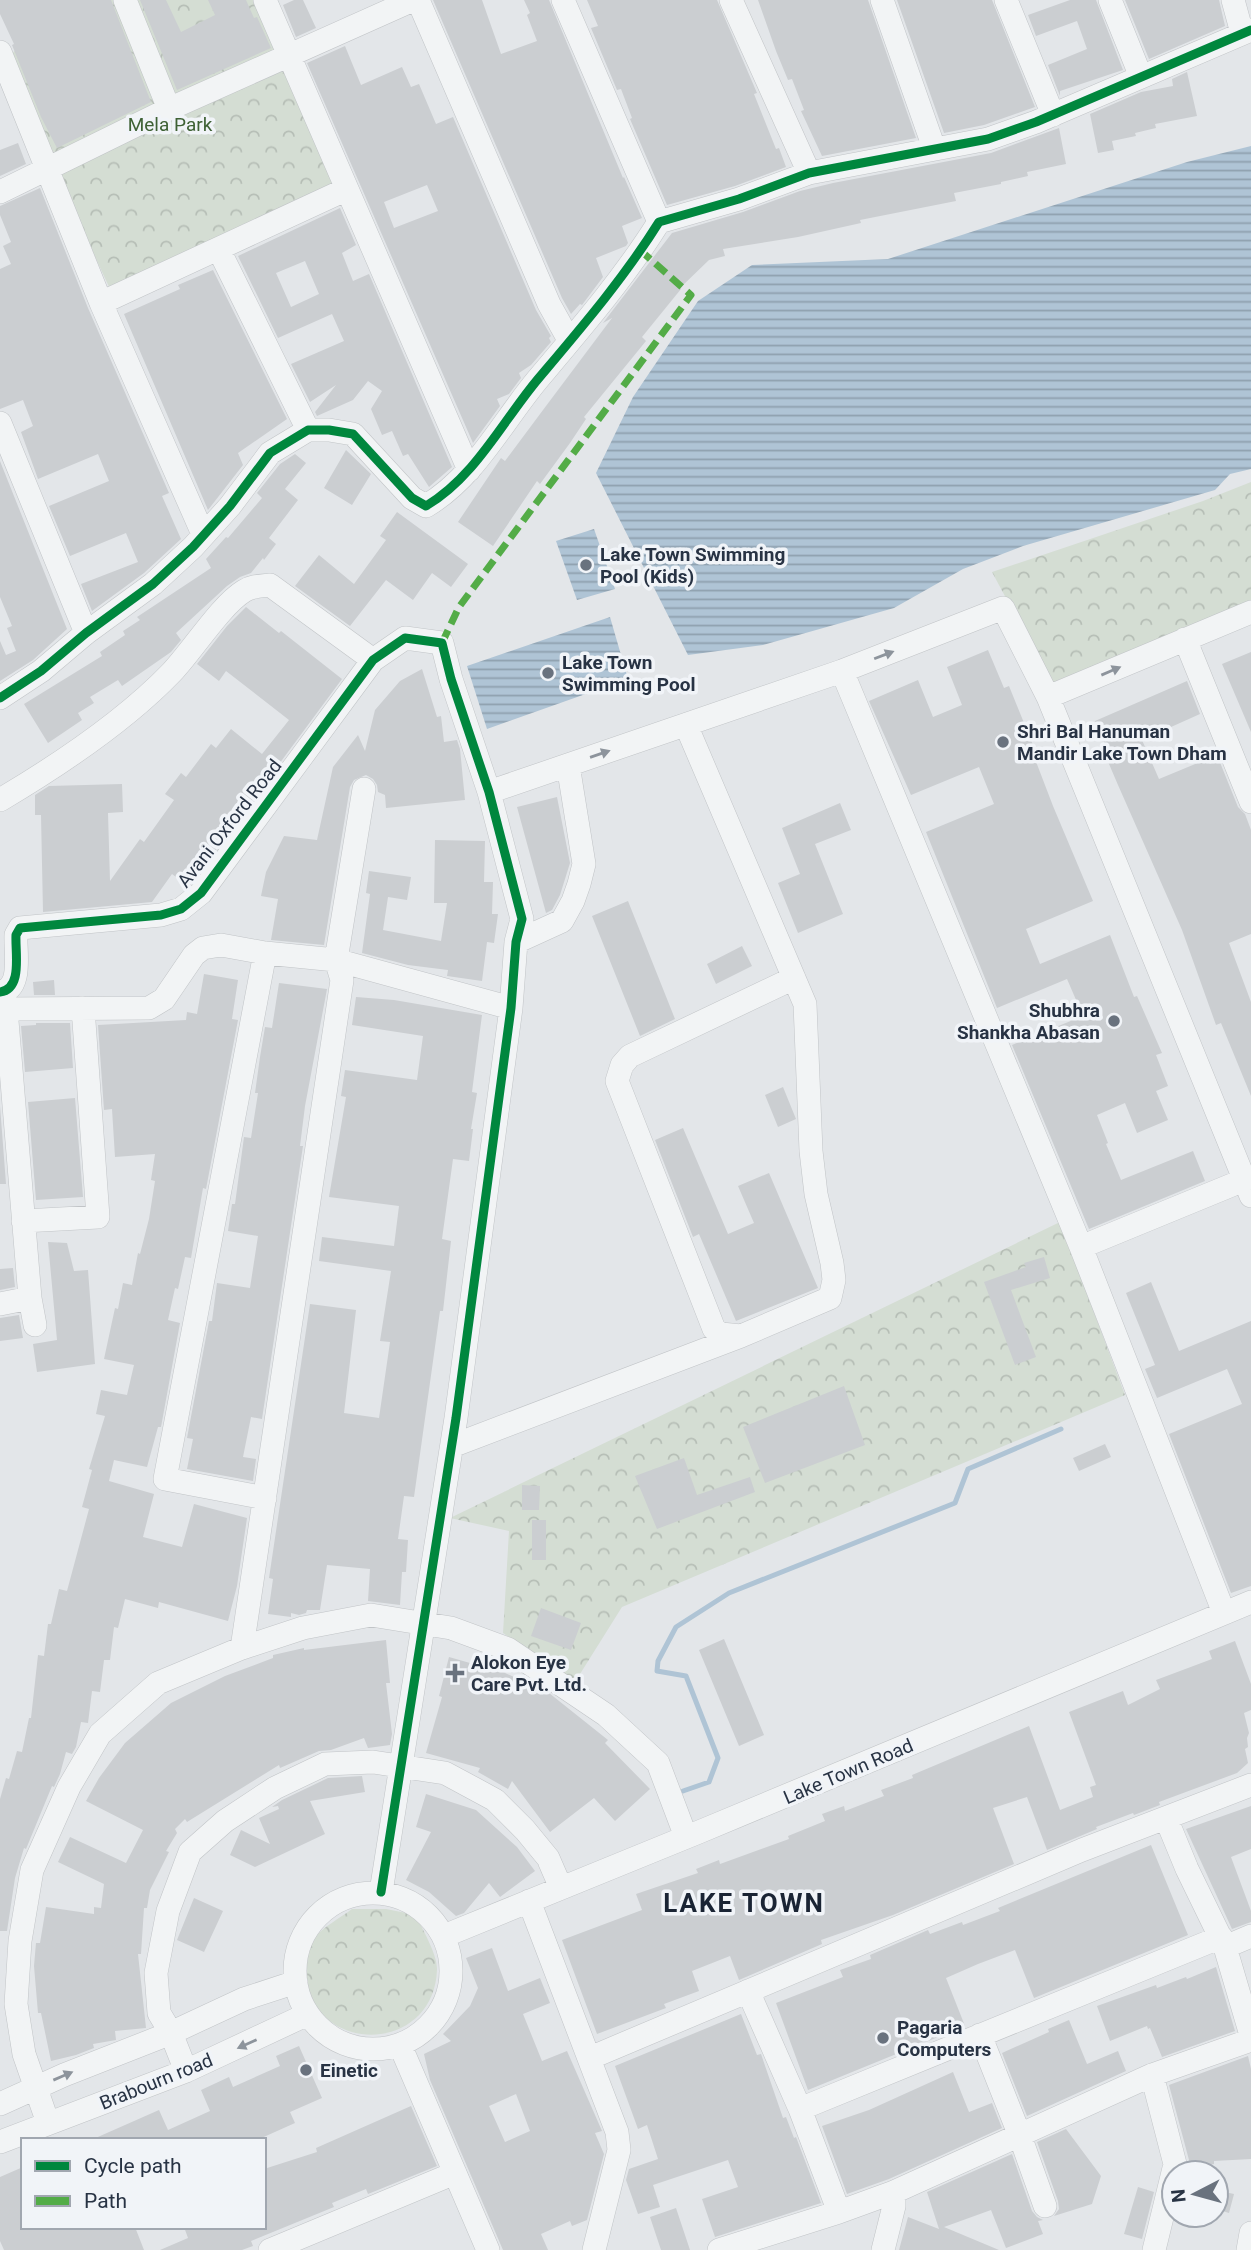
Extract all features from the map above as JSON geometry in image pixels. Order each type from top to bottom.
[{"type":"street","points":[[125,0],[169,109]]},
{"type":"street","points":[[265,0],[469,470]]},
{"type":"street","points":[[0,192],[169,109],[413,0]]},
{"type":"street","points":[[418,0],[549,304],[569,340]]},
{"type":"street","points":[[563,0],[659,222]]},
{"type":"street","points":[[731,0],[809,173]]},
{"type":"street","points":[[882,0],[934,148]]},
{"type":"street","points":[[1006,0],[1053,115]]},
{"type":"street","points":[[1110,0],[1141,77]]},
{"type":"street","points":[[0,698],[41,671],[86,633],[153,584],[193,547],[230,506],[270,453],[308,430],[353,434],[412,498],[426,506],[446,494],[469,470],[569,340],[630,268],[659,222],[739,199],[809,173],[988,139],[1053,115],[1247,32],[1233,0]]},
{"type":"street","points":[[0,52],[102,303],[203,534]]},
{"type":"street","points":[[102,303],[347,189]]},
{"type":"street","points":[[219,250],[308,430]]},
{"type":"street","points":[[0,424],[86,633]]},
{"type":"street","points":[[0,800],[55,767],[128,711],[172,673],[235,598],[256,586],[270,585],[373,660]]},
{"type":"street","points":[[381,1892],[452,1447],[511,1008],[516,943],[522,919],[489,792],[842,671],[1003,608],[1048,697],[1248,1188],[1081,1247]]},
{"type":"street","points":[[1048,697],[1251,612]]},
{"type":"street","name":"Avani Oxford Road","points":[[0,992],[10,989],[15,982],[16,935],[20,928],[161,915],[181,909],[201,893],[373,660],[405,638],[442,643],[451,679],[489,792]]},
{"type":"street","points":[[1185,639],[1251,802]]},
{"type":"street","points":[[842,671],[1081,1247],[1224,1613]]},
{"type":"street","points":[[452,1447],[741,1336],[830,1298],[834,1280],[832,1264],[816,1194],[811,1151],[805,1004],[686,725]]},
{"type":"street","points":[[516,943],[562,921],[579,884],[584,864],[568,765]]},
{"type":"street","points":[[242,1648],[342,980],[337,960],[364,789]]},
{"type":"street","points":[[35,1325],[23,1221],[6,1009],[149,1008],[164,999],[194,955],[203,948],[221,945],[265,953],[337,960],[511,1008]]},
{"type":"street","points":[[265,953],[165,1479],[265,1498]]},
{"type":"street","points":[[741,1336],[721,1334],[714,1329],[617,1081],[622,1065],[630,1056],[794,978]]},
{"type":"street","points":[[23,1221],[98,1217],[83,1008]]},
{"type":"street","points":[[0,1304],[30,1297]]},
{"type":"street","name":"Lake Town Road","points":[[444,1936],[1251,1602]]},
{"type":"street","points":[[48,2123],[24,2054],[16,2004],[20,1941],[32,1870],[69,1787],[100,1734],[158,1683],[242,1648],[303,1628],[371,1615],[451,1628],[508,1649],[606,1715],[657,1763],[686,1838]]},
{"type":"street","points":[[186,2071],[171,2033],[159,2013],[156,1973],[168,1911],[190,1852],[225,1821],[275,1788],[326,1765],[373,1762],[444,1773],[495,1800],[548,1858],[561,1888]]},
{"type":"street","points":[[590,2058],[1082,1850],[1251,1785]]},
{"type":"street","points":[[719,2250],[894,2192],[1152,2075],[1251,2038],[1248,2010],[1223,1942],[1166,1818]]},
{"type":"street","points":[[381,1892],[407,1899],[428,1914],[444,1936],[450,1957],[451,1978],[446,2000],[435,2019],[419,2034],[400,2045],[380,2049],[359,2048],[339,2041],[321,2030],[308,2014],[296,1982],[297,1953],[308,1927],[327,1906],[353,1894],[381,1892]]},
{"type":"street","points":[[529,1901],[617,2132],[620,2150],[594,2250]]},
{"type":"street","points":[[800,2109],[979,2035],[1223,1942],[1251,1936]]},
{"type":"street","points":[[0,2104],[171,2033],[244,1999],[296,1982]]},
{"type":"street","points":[[748,1991],[800,2109],[839,2212]]},
{"type":"street","name":"Brabourn road","points":[[0,2142],[186,2071],[308,2014]]},
{"type":"street","points":[[979,2035],[1045,2206]]},
{"type":"street","points":[[400,2045],[488,2250]]},
{"type":"street","points":[[1152,2075],[1175,2164],[1154,2250]]},
{"type":"street","points":[[270,2250],[455,2173]]},
{"type":"street","points":[[883,2250],[894,2206],[894,2192]]},
{"type":"street","points":[[1248,2250],[1251,2233]]},
{"type":"green space","name":"Mela Park","points":[[63,0],[257,0],[333,184],[111,291],[4,62]]},
{"type":"green space","points":[[1251,482],[1251,602],[1053,686],[992,572],[1203,501]]},
{"type":"green space","points":[[1060,1222],[1125,1395],[622,1607],[575,1682],[503,1633],[509,1531],[450,1518]]},
{"type":"green space","points":[[352,1909],[386,1909],[416,1915],[432,1950],[437,1970],[431,1997],[417,2017],[398,2029],[376,2035],[353,2032],[332,2022],[314,2005],[304,1979],[304,1958],[313,1939]]},
{"type":"water","points":[[1251,146],[1251,469],[1230,474],[1215,490],[1023,546],[963,569],[894,608],[763,645],[688,655],[596,473],[633,397],[698,301],[752,265],[888,259],[1187,162]]},
{"type":"water","name":"Lake Town Swimming Pool (Kids)","points":[[594,529],[615,589],[577,600],[556,541]]},
{"type":"water","name":"Lake Town Swimming Pool","points":[[610,617],[628,679],[487,729],[467,666]]},
{"type":"building","points":[[0,0],[111,0],[151,102],[57,148],[41,117],[0,14]]},
{"type":"building","points":[[140,0],[166,0],[181,32],[215,15],[208,0],[246,0],[271,48],[177,90]]},
{"type":"building","points":[[294,0],[303,0],[316,28],[296,37],[283,5]]},
{"type":"building","points":[[433,0],[482,0],[501,54],[537,41],[524,0],[549,0],[642,218],[622,226],[628,243],[626,246],[596,258],[603,277],[582,305],[571,314],[562,298]]},
{"type":"building","points":[[587,0],[717,0],[757,93],[754,94],[776,149],[779,148],[786,167],[735,186],[667,205],[630,119],[632,118],[621,89],[617,90],[591,28],[598,26]]},
{"type":"building","points":[[758,0],[868,0],[916,138],[822,156],[801,111],[804,110],[792,79],[788,80],[776,51]]},
{"type":"building","points":[[897,0],[992,0],[1035,107],[984,125],[944,133]]},
{"type":"building","points":[[1070,0],[1096,0],[1123,70],[1060,91],[1060,96],[1048,65],[1087,49],[1077,21],[1036,36],[1028,15]]},
{"type":"building","points":[[1125,0],[1219,0],[1225,26],[1149,59]]},
{"type":"building","points":[[345,46],[361,85],[402,67],[411,87],[419,84],[436,124],[453,117],[536,310],[551,336],[551,342],[531,365],[519,373],[521,378],[509,394],[497,399],[500,406],[473,443],[307,63]],"holes":[[[427,185],[438,211],[394,228],[384,202]]]},
{"type":"building","points":[[1187,72],[1197,116],[1155,124],[1156,128],[1135,133],[1136,136],[1112,141],[1114,150],[1098,153],[1090,114],[1141,92],[1173,86],[1172,79]]},
{"type":"building","points":[[1059,128],[1066,164],[1027,172],[1028,176],[1001,184],[954,193],[956,201],[860,220],[861,223],[798,237],[723,249],[725,256],[709,260],[680,288],[642,337],[646,341],[584,417],[586,419],[570,443],[540,484],[537,481],[493,546],[458,522],[501,458],[505,461],[612,318],[603,323],[672,233],[743,212],[800,191],[991,153]]},
{"type":"building","points":[[18,143],[26,164],[0,176],[0,150]]},
{"type":"building","points":[[40,188],[88,308],[169,493],[162,496],[181,539],[144,573],[92,611],[81,584],[138,562],[126,533],[70,556],[49,506],[109,481],[98,454],[38,479],[21,432],[33,426],[23,400],[0,409],[0,269],[11,264],[3,246],[11,242],[0,215],[0,206]]},
{"type":"building","points":[[340,208],[356,245],[342,253],[353,281],[369,274],[452,467],[429,487],[408,454],[403,456],[392,431],[382,435],[371,409],[382,391],[368,381],[353,400],[317,416],[315,412],[336,385],[310,402],[291,364],[344,341],[332,314],[278,338],[238,256]],"holes":[[[305,261],[319,294],[291,307],[276,273]]]},
{"type":"building","points":[[213,270],[287,419],[238,453],[243,465],[208,510],[124,314],[180,289],[178,285]]},
{"type":"building","points":[[346,450],[371,474],[352,505],[324,488]]},
{"type":"building","points":[[295,454],[306,463],[285,489],[298,500],[269,538],[276,544],[264,560],[263,558],[251,573],[227,586],[176,633],[181,640],[171,652],[122,686],[118,680],[90,697],[94,703],[78,713],[82,720],[48,743],[24,704],[102,656],[100,652],[125,635],[123,631],[140,620],[137,617],[211,568],[206,559],[262,498],[257,493],[280,464]]},
{"type":"building","points":[[0,461],[67,629],[33,660],[0,681],[0,641],[6,655],[16,651],[7,628],[12,626],[0,597]]},
{"type":"building","points":[[397,512],[468,564],[451,587],[432,573],[413,600],[386,580],[350,626],[295,586],[319,555],[354,584],[386,540],[380,536]]},
{"type":"building","points":[[246,607],[342,679],[194,879],[190,876],[185,884],[172,874],[152,902],[43,912],[41,815],[35,815],[35,795],[49,786],[122,784],[123,812],[108,813],[110,881],[140,839],[144,842],[174,800],[165,794],[181,773],[186,777],[211,744],[216,748],[231,729],[262,754],[289,720],[226,671],[219,681],[197,664]]},
{"type":"building","points":[[988,650],[1004,688],[1009,686],[1033,745],[1030,746],[1053,806],[1093,901],[1026,929],[1040,964],[1110,935],[1134,997],[1137,996],[1162,1053],[1156,1055],[1168,1086],[1156,1091],[1168,1120],[1137,1133],[1125,1103],[1097,1115],[1108,1143],[1106,1144],[1121,1180],[1193,1151],[1205,1181],[1089,1229],[1012,1045],[1083,1016],[1067,979],[997,1008],[926,832],[994,804],[979,767],[911,795],[869,701],[918,680],[933,717],[962,705],[947,667]]},
{"type":"building","points":[[1251,652],[1251,732],[1222,664]]},
{"type":"building","points":[[422,669],[437,717],[441,716],[444,742],[457,740],[460,749],[465,800],[386,808],[385,795],[378,792],[373,779],[366,775],[354,780],[350,787],[324,945],[271,940],[278,899],[261,896],[266,872],[284,836],[317,840],[333,767],[358,735],[365,751],[375,710],[400,681]]},
{"type":"building","points":[[1187,681],[1200,714],[1142,740],[1159,779],[1217,755],[1238,807],[1245,814],[1251,830],[1251,934],[1229,943],[1251,1002],[1251,1096],[1221,1023],[1216,1025],[1182,930],[1106,757],[1110,756],[1095,721]]},
{"type":"building","points":[[557,797],[570,863],[560,895],[552,910],[546,913],[517,807]]},
{"type":"building","points":[[840,803],[851,830],[815,844],[843,914],[798,933],[778,883],[800,874],[782,828]]},
{"type":"building","points":[[435,840],[485,841],[484,882],[493,882],[492,914],[498,914],[494,943],[487,942],[482,981],[447,976],[448,970],[408,965],[362,953],[370,894],[366,893],[369,871],[411,877],[407,900],[388,897],[383,930],[441,941],[447,903],[434,903]]},
{"type":"building","points":[[628,901],[675,1019],[640,1036],[592,916]]},
{"type":"building","points":[[742,946],[752,966],[716,984],[707,964]]},
{"type":"building","points":[[204,974],[238,980],[232,1019],[238,1020],[191,1258],[185,1257],[168,1320],[180,1323],[161,1427],[158,1427],[147,1467],[114,1460],[109,1481],[154,1494],[143,1537],[182,1547],[194,1504],[247,1518],[237,1586],[228,1621],[159,1602],[158,1608],[125,1599],[118,1628],[114,1627],[110,1660],[104,1660],[100,1692],[92,1691],[88,1723],[81,1722],[76,1747],[72,1754],[66,1752],[60,1774],[54,1787],[52,1786],[26,1849],[24,1848],[15,1878],[7,1931],[0,1931],[0,1799],[17,1751],[22,1752],[31,1718],[38,1655],[44,1656],[48,1624],[51,1624],[59,1589],[67,1591],[89,1509],[82,1507],[92,1470],[89,1469],[105,1416],[96,1414],[101,1390],[127,1395],[134,1365],[104,1359],[123,1283],[132,1285],[138,1253],[140,1254],[149,1219],[155,1181],[151,1180],[155,1154],[115,1157],[112,1109],[104,1110],[98,1025],[186,1020],[187,1012],[197,1014]]},
{"type":"building","points":[[54,980],[55,995],[34,995],[33,982]]},
{"type":"building","points":[[279,983],[327,989],[305,1106],[300,1146],[303,1146],[262,1419],[251,1417],[243,1457],[256,1459],[253,1481],[187,1469],[193,1439],[187,1438],[209,1321],[212,1321],[217,1283],[250,1288],[258,1236],[228,1231],[232,1204],[235,1204],[244,1137],[251,1138],[265,1027],[272,1028]]},
{"type":"building","points":[[356,997],[394,1000],[482,1015],[472,1092],[477,1093],[469,1161],[453,1159],[442,1239],[451,1241],[443,1311],[440,1311],[414,1497],[404,1496],[398,1539],[408,1540],[400,1605],[368,1601],[370,1569],[327,1565],[320,1610],[307,1610],[299,1615],[291,1613],[291,1617],[268,1614],[273,1579],[269,1578],[310,1304],[356,1310],[344,1413],[379,1418],[390,1342],[380,1341],[391,1271],[319,1261],[322,1237],[394,1246],[399,1206],[329,1197],[346,1097],[341,1096],[345,1070],[417,1080],[423,1036],[352,1025]]},
{"type":"building","points":[[70,1023],[73,1068],[25,1072],[21,1026]]},
{"type":"building","points":[[783,1087],[796,1119],[778,1127],[765,1095]]},
{"type":"building","points":[[75,1098],[83,1197],[36,1200],[28,1102]]},
{"type":"building","points":[[0,1106],[6,1184],[0,1184]]},
{"type":"building","points":[[683,1128],[728,1234],[754,1223],[738,1186],[769,1173],[818,1288],[736,1321],[699,1234],[693,1237],[655,1140]]},
{"type":"building","points":[[48,1242],[67,1243],[74,1271],[88,1270],[95,1364],[37,1372],[33,1344],[57,1340]]},
{"type":"building","points":[[1044,1257],[1050,1278],[1011,1290],[1036,1357],[1015,1365],[984,1282],[1026,1267],[1024,1263]]},
{"type":"building","points":[[13,1268],[15,1287],[0,1290],[0,1269]]},
{"type":"building","points":[[1151,1282],[1179,1351],[1251,1321],[1251,1586],[1231,1593],[1169,1434],[1242,1404],[1227,1369],[1157,1398],[1145,1369],[1155,1365],[1126,1293]]},
{"type":"building","points":[[19,1315],[23,1338],[0,1341],[0,1318]]},
{"type":"building","points":[[844,1386],[865,1445],[765,1483],[743,1427]]},
{"type":"building","points":[[1105,1444],[1111,1457],[1079,1471],[1073,1458]]},
{"type":"building","points":[[684,1458],[697,1495],[750,1477],[755,1492],[657,1529],[635,1476]]},
{"type":"building","points":[[522,1485],[540,1486],[539,1510],[522,1510]]},
{"type":"building","points":[[532,1520],[546,1520],[546,1560],[532,1560]]},
{"type":"building","points":[[541,1608],[581,1623],[571,1650],[531,1636]]},
{"type":"building","points":[[724,1639],[764,1735],[739,1746],[699,1650]]},
{"type":"building","points":[[386,1640],[390,1683],[386,1683],[392,1734],[390,1745],[368,1748],[364,1738],[331,1750],[319,1751],[280,1768],[279,1765],[187,1822],[185,1819],[175,1829],[177,1833],[166,1851],[169,1852],[150,1890],[147,1908],[144,1908],[141,1954],[138,1954],[146,2028],[115,2031],[116,2040],[93,2044],[94,2048],[51,2061],[41,2013],[38,2013],[34,1966],[36,1943],[40,1943],[46,1907],[94,1914],[94,1907],[101,1908],[104,1884],[58,1862],[70,1837],[126,1863],[143,1830],[86,1801],[125,1743],[171,1703],[225,1676],[273,1658],[273,1655],[304,1648]]},
{"type":"building","points":[[1235,1641],[1251,1684],[1251,1710],[1244,1713],[1249,1733],[1248,1747],[1245,1749],[1248,1763],[1237,1773],[1159,1802],[1160,1805],[1134,1815],[1133,1813],[1096,1827],[1097,1829],[1047,1850],[1027,1797],[993,1808],[1014,1864],[893,1915],[821,1940],[822,1944],[739,1980],[730,1956],[692,1971],[699,1991],[664,2004],[666,2008],[597,2034],[562,1940],[642,1910],[636,1894],[698,1873],[696,1869],[719,1860],[720,1864],[789,1839],[788,1836],[825,1821],[822,1814],[844,1806],[845,1811],[884,1796],[881,1790],[913,1778],[912,1775],[1029,1726],[1060,1810],[1093,1797],[1090,1787],[1096,1785],[1069,1712],[1123,1691],[1128,1705],[1160,1689],[1156,1680],[1212,1659],[1209,1651]]},
{"type":"building","points":[[449,1657],[491,1669],[492,1667],[549,1693],[608,1740],[605,1743],[650,1789],[615,1821],[594,1798],[550,1832],[512,1781],[508,1789],[478,1772],[480,1768],[426,1753],[442,1697],[439,1696]]},
{"type":"building","points":[[362,1776],[365,1792],[310,1801],[325,1834],[255,1867],[230,1855],[241,1830],[270,1844],[259,1818],[279,1809],[278,1806],[272,1807],[282,1800],[328,1778]]},
{"type":"building","points":[[426,1794],[476,1810],[517,1847],[535,1871],[500,1897],[489,1883],[464,1913],[456,1916],[429,1892],[406,1880],[431,1832],[416,1827]]},
{"type":"building","points":[[1251,1806],[1251,1849],[1231,1857],[1251,1911],[1251,1922],[1232,1929],[1186,1829]]},
{"type":"building","points":[[1151,1845],[1188,1935],[1034,1998],[1015,1950],[978,1964],[946,1978],[965,2026],[808,2090],[776,2003],[843,1977],[840,1970],[871,1959],[870,1955],[928,1930],[930,1934],[1000,1911],[998,1908]]},
{"type":"building","points":[[194,1898],[223,1911],[204,1952],[177,1940]]},
{"type":"building","points":[[492,1948],[508,1991],[540,1978],[550,2003],[523,2014],[542,2061],[567,2051],[602,2131],[595,2133],[604,2154],[587,2220],[572,2226],[570,2221],[541,2234],[548,2250],[503,2250],[430,2080],[424,2054],[451,2041],[443,2034],[470,2006],[478,1988],[466,1958]],"holes":[[[516,2094],[530,2131],[505,2142],[489,2106]]]},
{"type":"building","points":[[1216,1967],[1235,2031],[1162,2057],[1147,2026],[1110,2041],[1097,2006],[1156,1985],[1157,1988],[1186,1977],[1187,1979]]},
{"type":"building","points":[[741,2014],[757,2055],[761,2054],[783,2118],[786,2117],[794,2138],[796,2137],[821,2203],[715,2237],[702,2199],[738,2187],[728,2160],[653,2185],[660,2207],[638,2214],[626,2180],[629,2169],[658,2159],[647,2125],[638,2129],[615,2066]]},
{"type":"building","points":[[1069,2020],[1087,2064],[1118,2051],[1126,2071],[1027,2116],[1002,2053]]},
{"type":"building","points":[[299,2046],[322,2098],[290,2112],[295,2123],[261,2138],[96,2138],[159,2110],[168,2130],[210,2111],[201,2090],[229,2077],[233,2087],[280,2066],[276,2056]]},
{"type":"building","points":[[1248,2056],[1251,2069],[1251,2159],[1189,2159],[1169,2085]]},
{"type":"building","points":[[953,2072],[969,2112],[992,2103],[1002,2128],[889,2179],[847,2194],[822,2126],[869,2110]]},
{"type":"building","points":[[411,2106],[437,2166],[368,2194],[366,2189],[332,2203],[334,2207],[251,2241],[253,2246],[242,2250],[160,2250],[188,2238],[185,2229],[266,2229],[266,2168],[317,2152],[316,2148]]},
{"type":"building","points":[[1066,2129],[1101,2176],[1092,2204],[1054,2216],[1059,2209],[1058,2201],[1037,2142]]},
{"type":"building","points":[[1012,2154],[1032,2211],[1043,2220],[1038,2221],[1043,2234],[1006,2248],[991,2210],[944,2227],[999,2250],[899,2250],[908,2217],[939,2229],[927,2192]]},
{"type":"building","points":[[21,2168],[21,2229],[136,2229],[144,2250],[4,2250],[0,2241],[0,2177]]},
{"type":"building","points":[[1138,2187],[1154,2192],[1142,2239],[1124,2234]]},
{"type":"building","points":[[1230,2193],[1234,2194],[1230,2209]]},
{"type":"building","points":[[676,2208],[690,2250],[661,2250],[650,2217]]},
{"type":"waterway","points":[[683,1791],[709,1782],[718,1758],[686,1676],[657,1671],[658,1661],[676,1627],[729,1593],[955,1503],[968,1469],[1061,1429]]},
{"type":"marked path","points":[[442,643],[459,607],[691,295],[640,250]]},
{"type":"cycle path","points":[[0,698],[41,671],[86,633],[153,584],[193,547],[230,506],[270,453],[308,430],[353,434],[412,498],[426,506],[443,494],[487,448],[525,396],[617,283],[659,222],[739,199],[809,173],[988,139],[1036,122],[1251,30]]},
{"type":"cycle path","points":[[0,992],[7,989],[15,977],[16,935],[20,928],[161,915],[181,909],[201,893],[373,660],[405,638],[442,643],[451,679],[489,792],[522,919],[516,942],[511,1008],[456,1418],[381,1892]]},
{"type":"place","name":"Lake Town Swimming Pool (Kids)","points":[[586,565]]},
{"type":"place","name":"Lake Town Swimming Pool","points":[[548,673]]},
{"type":"place","name":"Shri Bal Hanuman Mandir Lake Town Dham","points":[[1003,742]]},
{"type":"place","name":"Shubhra Shankha Abasan","points":[[1114,1021]]},
{"type":"place","name":"Alokon Eye Care Pvt. Ltd.","points":[[455,1673]]},
{"type":"place","name":"Pagaria Computers","points":[[883,2038]]},
{"type":"place","name":"Einetic","points":[[306,2070]]},
{"type":"district","name":"LAKE TOWN","points":[[744,1903]]}]
